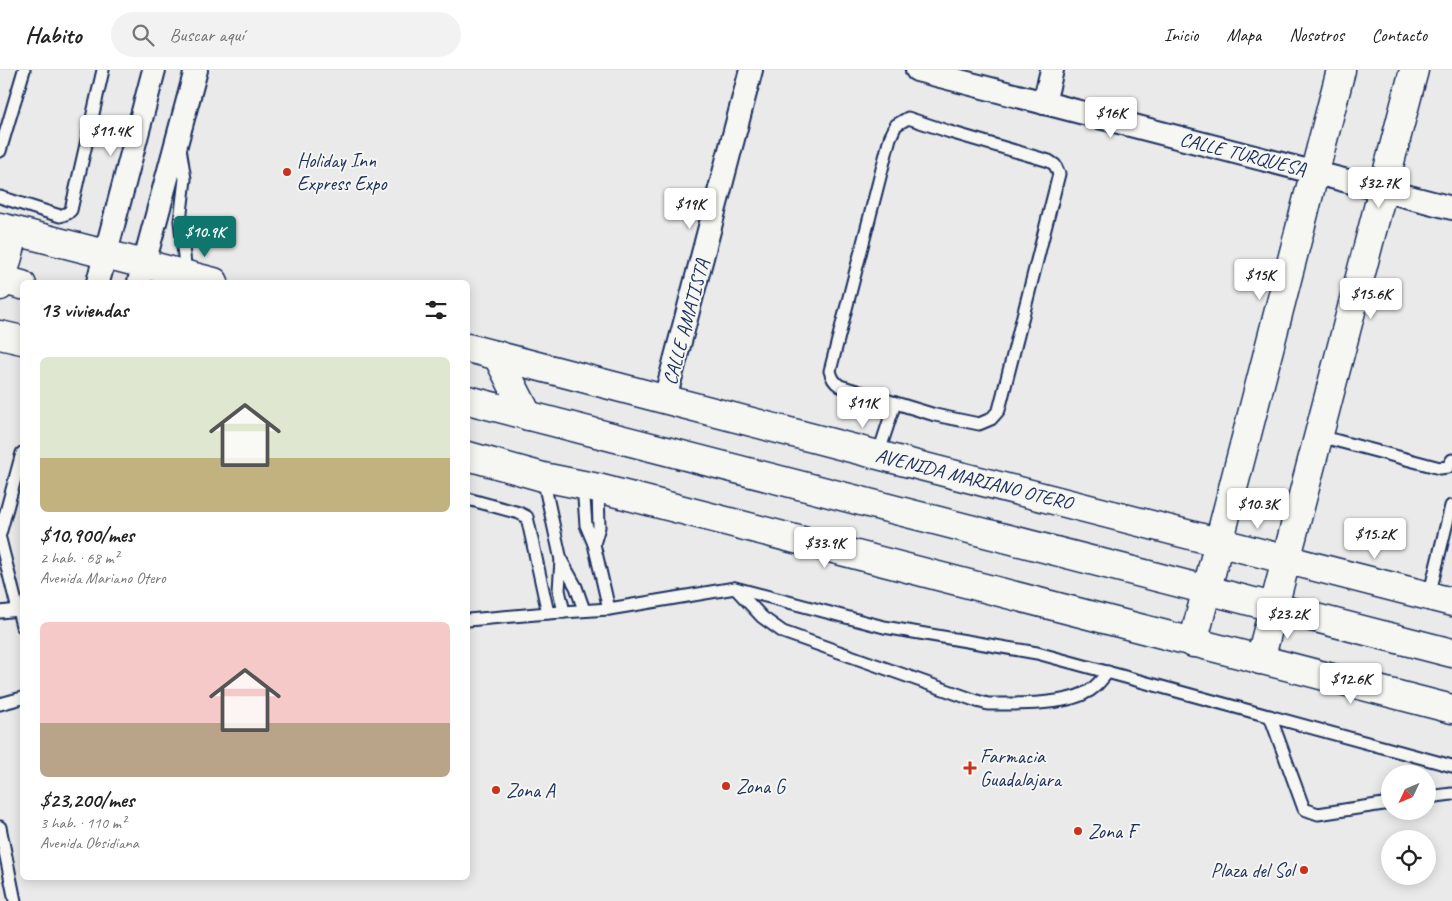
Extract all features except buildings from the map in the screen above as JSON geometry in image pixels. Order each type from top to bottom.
[{"type":"main road","points":[[1193,643],[1341,70]]},
{"type":"main road","points":[[1260,660],[1414,70]]},
{"type":"main road","points":[[6,282],[8,229],[105,254],[142,274],[186,275],[206,280]]},
{"type":"main road","points":[[0,334],[20,339]]},
{"type":"main road","name":"AVENIDA MARIANO OTERO","points":[[470,348],[1440,599]]},
{"type":"main road","points":[[496,355],[528,416]]},
{"type":"main road","points":[[470,401],[1452,654]]},
{"type":"main road","points":[[470,457],[543,477],[590,487],[1452,710]]},
{"type":"street","points":[[98,280],[154,70]]},
{"type":"street","points":[[142,274],[196,70]]},
{"type":"street","name":"CALLE AMATISTA","points":[[665,399],[751,70]]},
{"type":"street","name":"CALLE TURQUESA","points":[[917,70],[1452,208]]},
{"type":"street","points":[[1044,103],[1052,70]]},
{"type":"lane","points":[[0,151],[24,70]]},
{"type":"lane","points":[[0,197],[60,216],[71,210],[103,70]]},
{"type":"lane","points":[[908,118],[1053,163],[1059,174],[999,410],[991,419],[979,424],[935,415],[895,403],[840,386],[835,383],[830,371],[890,138],[896,125],[908,118]]},
{"type":"lane","points":[[178,136],[185,179],[180,220],[186,275]]},
{"type":"lane","points":[[878,455],[895,403]]},
{"type":"lane","points":[[1319,436],[1440,468],[1448,467],[1452,460]]},
{"type":"lane","points":[[0,534],[20,460]]},
{"type":"lane","points":[[543,477],[561,560],[559,590],[564,612]]},
{"type":"lane","points":[[590,487],[599,528],[594,544]]},
{"type":"lane","points":[[590,487],[586,525],[594,544],[609,609]]},
{"type":"lane","points":[[470,500],[519,513],[526,517],[548,613]]},
{"type":"lane","points":[[1440,599],[1451,506]]},
{"type":"lane","points":[[0,539],[5,576],[20,618]]},
{"type":"lane","points":[[561,560],[576,587],[584,610]]},
{"type":"lane","points":[[470,620],[609,609],[735,588],[884,628],[1038,653],[1452,766]]},
{"type":"lane","points":[[735,588],[762,617],[783,632],[988,704],[1066,700],[1086,693],[1098,684],[1108,672]]},
{"type":"lane","points":[[0,612],[18,610]]},
{"type":"lane","points":[[0,704],[20,699]]},
{"type":"lane","points":[[1270,716],[1304,809],[1318,814],[1381,804]]},
{"type":"lane","points":[[1436,796],[1452,794]]},
{"type":"lane","points":[[0,828],[15,901]]},
{"type":"place","name":"Holiday Inn Express Expo","points":[[287,172]]},
{"type":"place","name":"Farmacia Guadalajara","points":[[970,768]]},
{"type":"place","name":"Zona G","points":[[726,786]]},
{"type":"place","name":"Zona A","points":[[496,790]]},
{"type":"place","name":"Zona F","points":[[1078,831]]},
{"type":"place","name":"Plaza del Sol","points":[[1304,870]]}]
